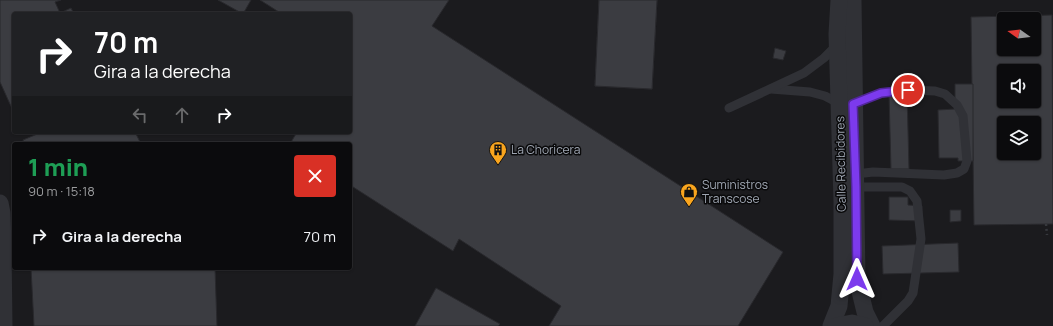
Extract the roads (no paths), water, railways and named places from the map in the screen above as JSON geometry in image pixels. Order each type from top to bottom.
[{"type":"street","name":"Calle Recibidores","points":[[839,0],[837,45],[856,180],[857,279],[865,312],[872,326]]},
{"type":"street","name":"Calle Recibidores","points":[[831,326],[840,306],[846,104],[853,0]]},
{"type":"street","points":[[0,203],[2,213],[4,326]]},
{"type":"street","points":[[836,326],[852,323],[865,326]]},
{"type":"lane","points":[[729,108],[804,73],[824,58],[837,45]]},
{"type":"lane","points":[[769,89],[810,92],[846,104],[881,93],[908,90],[935,91],[945,94],[957,105],[963,116],[967,161],[964,168],[957,173],[944,175],[873,172],[856,180]]},
{"type":"lane","points":[[856,180],[902,187],[910,191],[917,201],[921,239],[913,293],[908,301],[883,326]]},
{"type":"place","name":"La Choricera","points":[[498,165]]},
{"type":"place","name":"Suministros Transcose","points":[[689,207]]}]
